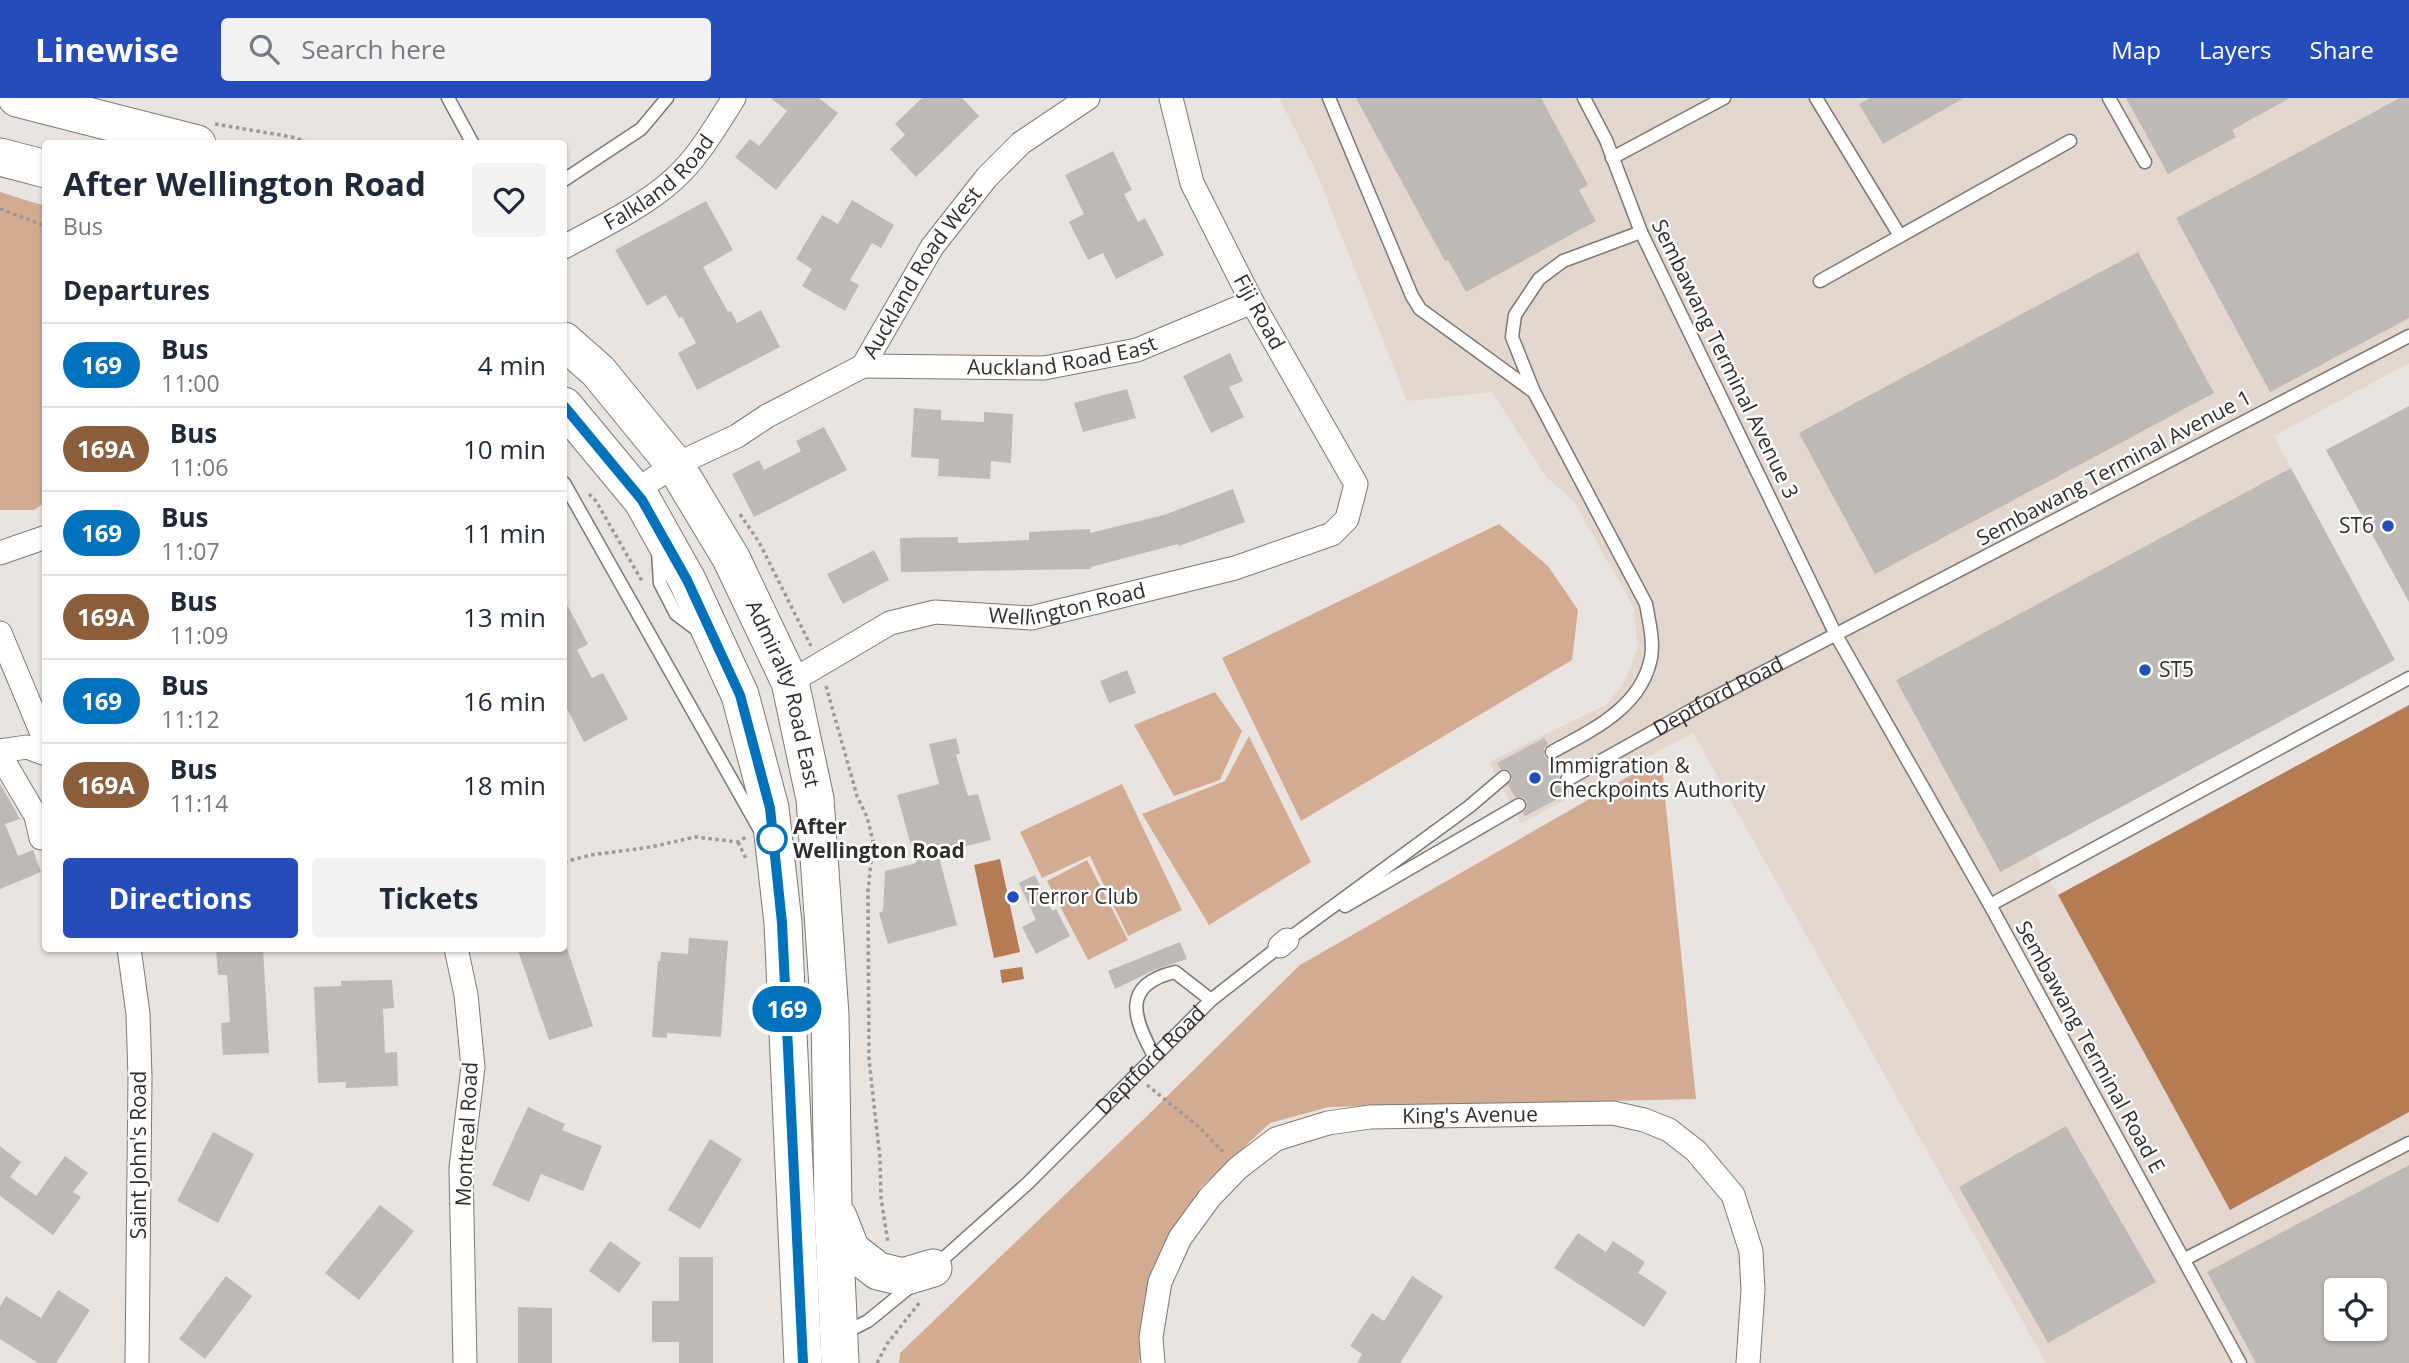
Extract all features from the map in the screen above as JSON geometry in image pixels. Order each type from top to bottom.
[{"type":"main road","points":[[17,98],[95,130],[138,136],[206,133]]},
{"type":"main road","points":[[0,157],[42,168]]},
{"type":"main road","name":"Admiralty Road East","points":[[567,344],[598,371],[675,465],[805,672],[830,1015],[833,1206],[821,1346]]},
{"type":"main road","name":"Admiralty Road East","points":[[567,418],[635,491],[663,535],[718,643],[744,708],[770,808],[766,842],[782,923],[821,1346]]},
{"type":"main road","points":[[833,1206],[851,1250],[878,1271],[903,1278],[933,1268]]},
{"type":"street","name":"Falkland Road","points":[[567,245],[637,206],[672,181],[692,162],[734,98]]},
{"type":"street","name":"Auckland Road West","points":[[635,491],[675,465],[737,436],[767,416],[863,366],[932,247],[988,177],[1021,143],[1088,98]]},
{"type":"street","name":"Fiji Road","points":[[1171,98],[1192,183],[1252,302],[1356,484],[1347,519]]},
{"type":"street","name":"Auckland Road East","points":[[863,366],[1044,368],[1137,350],[1252,302]]},
{"type":"street","name":"Wellington Road","points":[[805,672],[890,622],[935,612],[1031,618],[1235,568],[1332,534],[1347,519]]},
{"type":"street","points":[[0,553],[42,538]]},
{"type":"street","points":[[0,633],[42,733]]},
{"type":"street","points":[[41,838],[36,816],[0,753],[27,747],[42,753]]},
{"type":"street","name":"Saint John's Road","points":[[130,952],[138,1014],[140,1077],[137,1363]]},
{"type":"street","name":"Montreal Road","points":[[457,952],[466,995],[473,1067],[461,1168],[465,1363]]},
{"type":"street","name":"King's Avenue","points":[[1153,1363],[1151,1337],[1160,1282],[1180,1238],[1210,1197],[1238,1168],[1276,1139],[1328,1123],[1370,1117],[1613,1113],[1644,1120],[1669,1130],[1696,1151],[1733,1195],[1751,1251],[1754,1290],[1748,1363]]},
{"type":"lane","points":[[448,98],[471,140]]},
{"type":"lane","points":[[567,178],[641,129],[667,98]]},
{"type":"lane","points":[[1329,98],[1412,296],[1420,309],[1534,392]]},
{"type":"lane","name":"Sembawang Terminal Avenue 3","points":[[1584,98],[1612,158],[1641,232],[1836,635]]},
{"type":"lane","points":[[1612,158],[1724,98]]},
{"type":"lane","points":[[1816,98],[1900,236]]},
{"type":"lane","points":[[2109,98],[2145,162]]},
{"type":"lane","points":[[1820,281],[2070,141]]},
{"type":"lane","points":[[1552,752],[1619,713],[1639,689],[1651,658],[1650,630],[1646,604],[1534,392],[1512,337],[1515,315],[1539,279],[1563,261],[1641,232]]},
{"type":"lane","name":"Sembawang Terminal Avenue 1","points":[[1836,635],[2409,336]]},
{"type":"lane","points":[[567,488],[766,842]]},
{"type":"lane","name":"Deptford Road","points":[[1567,780],[1706,702],[1836,635]]},
{"type":"lane","name":"Sembawang Terminal Road E","points":[[1836,635],[1990,905],[2240,1363]]},
{"type":"lane","points":[[1990,905],[2409,678]]},
{"type":"lane","points":[[1284,943],[1470,806],[1504,777]]},
{"type":"lane","name":"Deptford Road","points":[[821,1346],[868,1321],[933,1268],[1028,1183],[1211,1000],[1284,943],[1519,805]]},
{"type":"lane","points":[[1154,1056],[1137,1023],[1135,1003],[1143,989],[1157,976],[1175,972],[1211,1000]]},
{"type":"lane","points":[[2185,1259],[2409,1143]]},
{"type":"path","points":[[206,133],[292,136],[302,140]]},
{"type":"path","points":[[0,209],[42,225]]},
{"type":"path","points":[[805,672],[867,817],[873,841],[868,891],[869,1060],[880,1158],[883,1215],[889,1246]]},
{"type":"path","points":[[567,861],[695,837],[766,842]]},
{"type":"path","points":[[1135,1075],[1199,1128],[1238,1168]]},
{"type":"path","points":[[877,1363],[887,1344]]},
{"type":"shaded area","points":[[1279,98],[2409,98],[2409,363],[2274,436],[2291,468],[1896,680],[1999,871],[2035,853],[2230,1210],[2409,1112],[2409,1363],[2046,1363],[1693,733],[1521,823],[1489,762],[1607,704],[1624,682],[1638,648],[1633,606],[1573,500],[1547,478],[1492,392],[1407,401],[1315,169]]},
{"type":"shaded area","points":[[0,192],[42,205],[42,505],[34,510],[0,510]]},
{"type":"shaded area","points":[[1499,524],[1548,566],[1578,610],[1572,660],[1301,821],[1222,658]]},
{"type":"shaded area","points":[[1215,692],[1242,731],[1220,780],[1174,796],[1134,725]]},
{"type":"shaded area","points":[[2409,705],[2409,1112],[2230,1210],[2058,895]]},
{"type":"shaded area","points":[[1249,736],[1311,862],[1209,925],[1142,814],[1225,781]]},
{"type":"shaded area","points":[[1661,758],[1696,1099],[1329,1107],[1270,1123],[1201,1187],[1149,1276],[1139,1363],[899,1363],[900,1353],[1300,965]]},
{"type":"shaded area","points":[[1122,784],[1182,910],[1128,936],[1090,856],[1042,878],[1020,832]]},
{"type":"shaded area","points":[[1000,859],[1020,952],[994,958],[974,865]]},
{"type":"shaded area","points":[[1087,860],[1128,940],[1088,960],[1047,881]]},
{"type":"shaded area","points":[[1022,967],[1024,979],[1002,983],[1000,970]]},
{"type":"building","points":[[771,98],[819,98],[838,113],[776,190],[735,157],[750,139],[759,146],[787,111]]},
{"type":"building","points":[[922,98],[962,98],[979,116],[916,177],[890,149],[905,135],[895,124]]},
{"type":"building","points":[[1356,98],[1541,98],[1588,185],[1579,190],[1596,221],[1466,292],[1448,260],[1445,261]]},
{"type":"building","points":[[1870,98],[1964,98],[1883,144],[1859,104]]},
{"type":"building","points":[[2126,98],[2290,98],[2232,130],[2236,137],[2168,174]]},
{"type":"building","points":[[2400,98],[2409,98],[2409,318],[2270,392],[2176,218]]},
{"type":"building","points":[[1113,151],[1132,190],[1124,194],[1138,222],[1145,218],[1164,255],[1116,279],[1103,253],[1088,260],[1069,222],[1084,214],[1065,175]]},
{"type":"building","points":[[852,200],[894,225],[881,248],[872,243],[850,280],[859,285],[845,311],[802,286],[812,269],[796,259],[822,215],[838,224]]},
{"type":"building","points":[[706,201],[733,250],[703,267],[737,323],[761,310],[780,347],[697,390],[678,353],[696,343],[682,317],[679,318],[666,295],[647,306],[615,250]]},
{"type":"building","points":[[2138,252],[2214,393],[1875,574],[1799,433]]},
{"type":"building","points":[[1230,353],[1243,381],[1229,387],[1244,417],[1211,433],[1183,376]]},
{"type":"building","points":[[1127,389],[1136,418],[1083,432],[1074,403]]},
{"type":"building","name":"ST6","points":[[2409,406],[2409,602],[2326,450]]},
{"type":"building","points":[[914,408],[941,410],[941,420],[984,422],[984,412],[1013,414],[1011,463],[991,461],[990,479],[938,476],[939,459],[911,457]]},
{"type":"building","points":[[824,427],[847,470],[754,517],[732,474],[759,460],[764,470],[801,451],[796,441]]},
{"type":"building","name":"ST5","points":[[2291,468],[2395,660],[2000,872],[1896,680]]},
{"type":"building","points":[[1233,489],[1245,522],[1179,546],[1178,544],[1091,569],[901,572],[900,538],[958,537],[958,543],[1029,540],[1029,532],[1090,529],[1090,533],[1164,515]]},
{"type":"building","points":[[874,550],[889,580],[843,604],[827,574]]},
{"type":"building","points":[[567,605],[588,644],[577,650],[592,678],[603,673],[628,719],[584,742],[567,709]]},
{"type":"building","points":[[1127,670],[1136,693],[1109,703],[1100,681]]},
{"type":"building","points":[[956,738],[960,753],[956,755],[968,796],[978,794],[991,840],[938,853],[957,925],[888,944],[879,913],[883,911],[885,871],[916,863],[897,795],[939,784],[929,744]]},
{"type":"building","points":[[1544,738],[1548,744],[1544,748],[1544,756],[1548,760],[1556,760],[1563,772],[1559,776],[1559,784],[1573,791],[1525,816],[1523,813],[1527,809],[1527,801],[1523,797],[1515,797],[1508,785],[1512,779],[1511,772],[1500,769],[1497,763]]},
{"type":"building","points":[[0,783],[20,819],[5,824],[18,856],[33,850],[41,872],[0,889]]},
{"type":"building","points":[[1035,875],[1052,911],[1056,909],[1070,936],[1036,954],[1022,927],[1036,920],[1019,883]]},
{"type":"building","points":[[689,938],[728,941],[721,1037],[667,1033],[667,1038],[652,1037],[661,952],[688,954]]},
{"type":"building","points":[[1180,942],[1187,959],[1154,970],[1115,989],[1108,971]]},
{"type":"building","points":[[567,948],[593,1026],[549,1040],[518,952],[567,952]]},
{"type":"building","points":[[216,952],[263,952],[269,1053],[223,1055],[221,1023],[230,1022],[227,975],[218,975]]},
{"type":"building","points":[[392,980],[394,1008],[383,1009],[385,1053],[397,1052],[398,1086],[346,1088],[346,1082],[318,1083],[314,987],[341,986],[341,981]]},
{"type":"building","points":[[528,1107],[565,1124],[562,1130],[602,1146],[583,1191],[541,1174],[529,1202],[492,1185]]},
{"type":"building","points":[[2066,1126],[2156,1282],[2048,1343],[1959,1187]]},
{"type":"building","points":[[213,1132],[254,1154],[218,1223],[177,1201]]},
{"type":"building","points":[[710,1139],[742,1159],[700,1229],[668,1210]]},
{"type":"building","points":[[0,1146],[21,1162],[10,1177],[36,1196],[65,1156],[88,1173],[73,1192],[81,1197],[53,1235],[0,1196]]},
{"type":"building","points":[[2409,1165],[2409,1363],[2256,1363],[2207,1272]]},
{"type":"building","points":[[380,1205],[414,1231],[359,1300],[325,1273]]},
{"type":"building","points":[[1578,1233],[1606,1252],[1613,1241],[1645,1262],[1638,1273],[1667,1292],[1644,1327],[1554,1268]]},
{"type":"building","points":[[610,1241],[641,1263],[619,1293],[589,1271]]},
{"type":"building","points":[[679,1257],[713,1257],[713,1363],[679,1363],[679,1342],[652,1342],[652,1301],[679,1301]]},
{"type":"building","points":[[226,1276],[252,1296],[205,1359],[179,1339]]},
{"type":"building","points":[[1412,1276],[1443,1296],[1400,1363],[1357,1363],[1362,1354],[1350,1346],[1372,1313],[1384,1321]]},
{"type":"building","points":[[58,1290],[90,1310],[56,1363],[38,1363],[0,1339],[0,1307],[6,1296],[41,1318]]},
{"type":"building","points":[[518,1307],[552,1308],[552,1363],[518,1363]]},
{"type":"bus line","name":"169","points":[[567,410],[642,500],[687,580],[740,695],[770,808],[782,923],[803,1363]]},
{"type":"place","name":"ST6","points":[[2388,526]]},
{"type":"place","name":"ST5","points":[[2145,670]]},
{"type":"place","name":"Immigration & Checkpoints Authority","points":[[1535,778]]},
{"type":"place","name":"After Wellington Road","points":[[772,839]]},
{"type":"place","name":"Terror Club","points":[[1013,897]]}]
